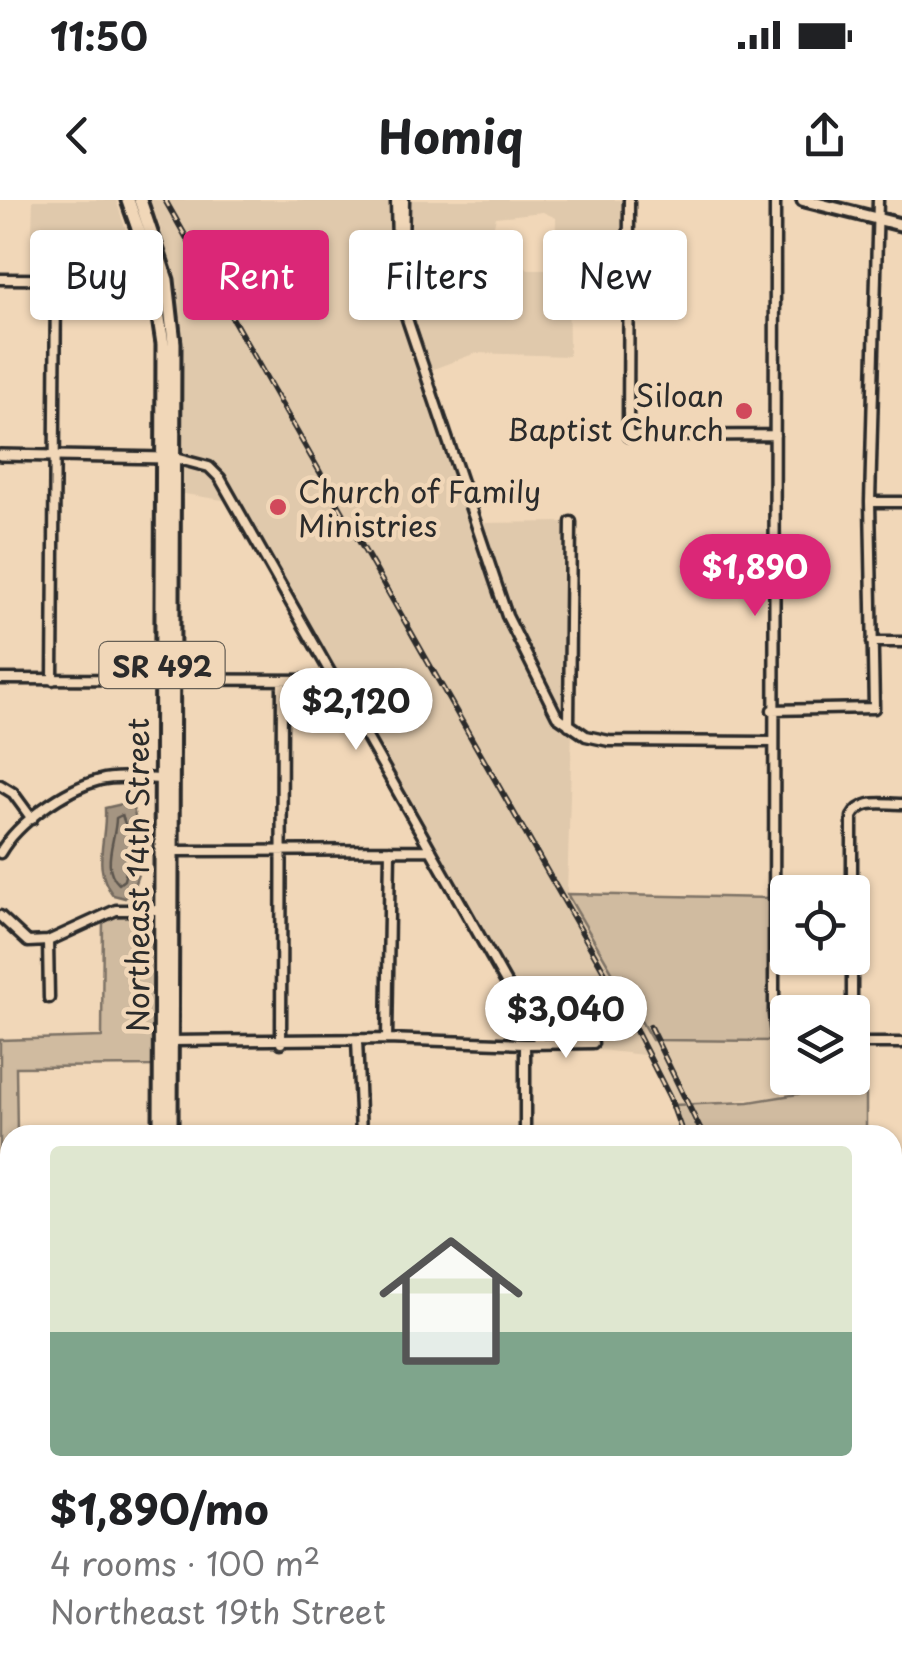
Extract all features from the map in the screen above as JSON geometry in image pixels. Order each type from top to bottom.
[{"type":"main road","name":"Northeast 14th Street","points":[[128,200],[140,230]]},
{"type":"main road","name":"Northeast 14th Street","points":[[140,200],[148,230]]},
{"type":"main road","points":[[803,200],[902,225]]},
{"type":"main road","name":"Northeast 14th Street","points":[[163,294],[174,343],[169,458],[166,910],[166,1041],[171,1125]]},
{"type":"main road","name":"Northeast 14th Street","points":[[161,1125],[166,1041]]},
{"type":"street","points":[[396,200],[400,227]]},
{"type":"street","points":[[404,200],[399,257],[402,300],[507,616],[548,701],[569,725],[586,736],[609,741],[772,742]]},
{"type":"street","points":[[629,200],[628,436],[775,434]]},
{"type":"street","points":[[775,200],[772,742],[775,995]]},
{"type":"street","points":[[772,710],[874,708],[870,502],[878,200]]},
{"type":"street","points":[[0,278],[30,279]]},
{"type":"street","points":[[53,680],[56,320]]},
{"type":"street","points":[[0,455],[169,458],[209,467],[220,478],[540,1041]]},
{"type":"street","points":[[870,502],[902,502]]},
{"type":"street","points":[[569,725],[571,522]]},
{"type":"street","points":[[872,642],[902,642]]},
{"type":"street","points":[[0,679],[336,680]]},
{"type":"street","points":[[281,1042],[282,680]]},
{"type":"street","points":[[0,853],[11,834],[104,778],[167,779]]},
{"type":"street","points":[[0,784],[13,793],[32,819]]},
{"type":"street","points":[[852,875],[852,818],[857,808],[864,804],[902,804]]},
{"type":"street","points":[[387,1039],[390,850]]},
{"type":"street","points":[[167,851],[431,850]]},
{"type":"street","points":[[0,916],[28,942],[48,941],[116,910],[166,910]]},
{"type":"street","points":[[48,941],[50,998]]},
{"type":"street","points":[[166,1041],[387,1039],[593,1043]]},
{"type":"street","points":[[357,1040],[361,1125]]},
{"type":"street","points":[[870,1044],[902,1043]]},
{"type":"street","points":[[525,1044],[525,1125]]},
{"type":"shaded area","points":[[33,200],[116,200],[126,230],[32,230]]},
{"type":"shaded area","points":[[147,200],[392,200],[392,230],[349,230],[349,320],[404,320],[487,574],[544,703],[554,718],[572,731],[567,894],[652,1040],[770,1041],[770,1095],[782,1097],[673,1105],[652,1056],[558,1045],[596,1047],[596,1040],[542,1037],[224,477],[211,464],[178,456],[177,303],[159,223]]},
{"type":"shaded area","points":[[408,200],[625,200],[624,230],[556,230],[556,218],[543,212],[496,217],[496,230],[407,230]]},
{"type":"shaded area","points":[[523,263],[528,269],[543,269],[543,320],[569,320],[569,356],[476,353],[428,371],[412,320],[523,320]]},
{"type":"shaded area","points":[[178,463],[207,470],[229,501],[178,493]]},
{"type":"shaded area","points":[[567,522],[565,717],[551,700],[511,615],[478,523]]},
{"type":"shaded area","points":[[567,894],[769,898],[770,1041],[652,1040]]},
{"type":"shaded area","points":[[157,913],[156,1066],[16,1067],[17,1125],[0,1125],[0,1040],[102,1037],[103,918]]},
{"type":"shaded area","points":[[792,1095],[866,1095],[866,1125],[681,1125],[673,1105],[749,1102]]},
{"type":"water","points":[[131,802],[140,864],[133,888],[125,898],[113,895],[106,884],[101,853],[105,808]]},
{"type":"railway","points":[[165,200],[621,1001],[679,1125]]},
{"type":"railway","points":[[650,1027],[698,1125]]},
{"type":"place","name":"Siloan Baptist Church","points":[[744,411]]},
{"type":"place","name":"Church of Family Ministries","points":[[278,507]]}]
